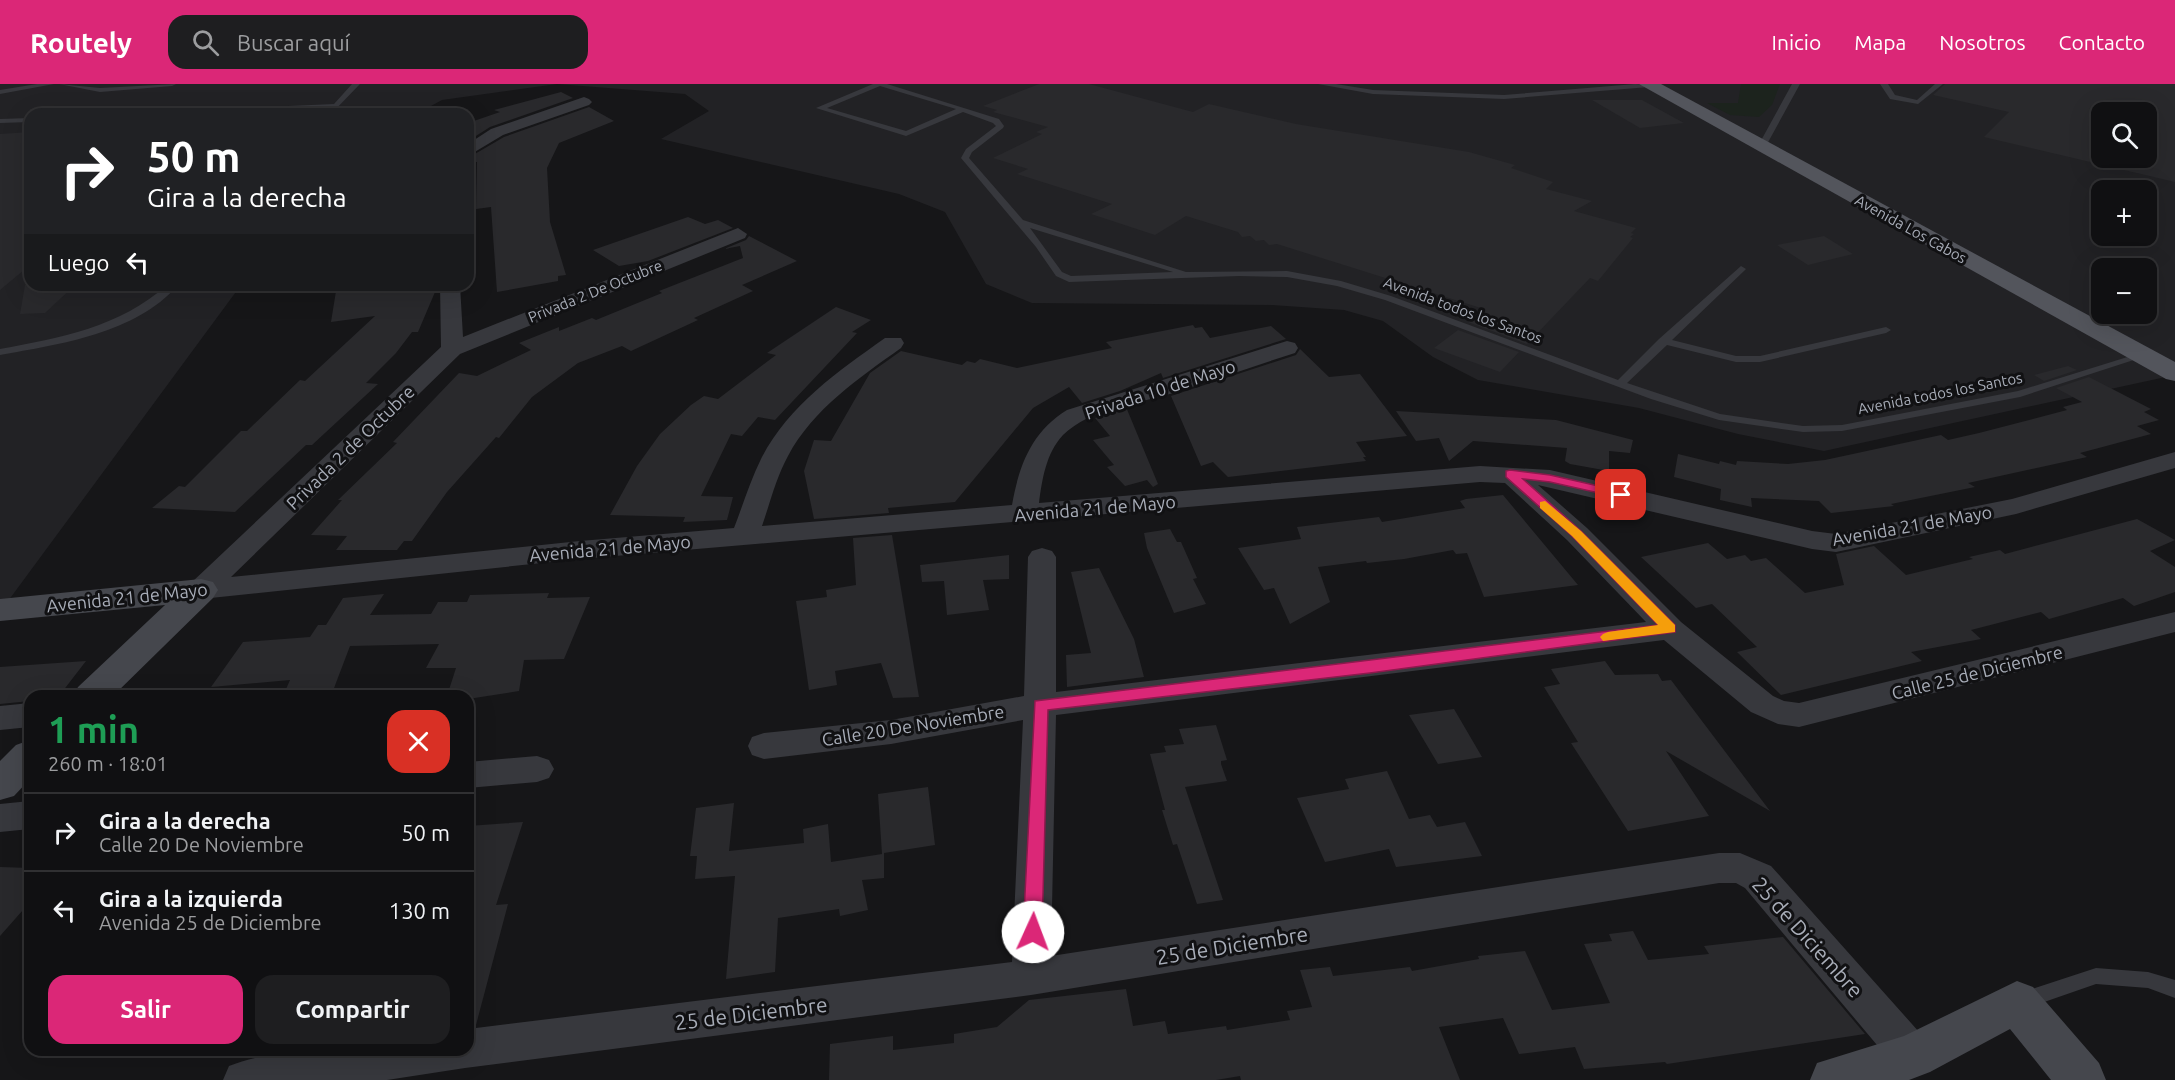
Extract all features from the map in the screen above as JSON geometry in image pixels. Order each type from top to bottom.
[{"type":"main road","name":"Avenida Los Cabos","points":[[1648,84],[2175,373]]},
{"type":"street","points":[[474,147],[497,132],[584,102]]},
{"type":"street","name":"Privada 2 De Octubre","points":[[452,349],[738,234]]},
{"type":"street","points":[[450,291],[452,349]]},
{"type":"street","points":[[745,536],[774,457],[798,423],[820,398],[893,343]]},
{"type":"street","name":"Privada 10 de Mayo","points":[[1024,514],[1029,482],[1041,448],[1055,430],[1070,418],[1095,407],[1147,394],[1287,348]]},
{"type":"street","name":"Privada 2 de Octubre","points":[[201,590],[452,349]]},
{"type":"street","name":"Avenida 21 de Mayo","points":[[0,610],[580,550],[1480,474],[1550,478],[1812,540],[1836,543],[2016,506],[2175,460]]},
{"type":"street","points":[[1510,474],[1577,534],[1670,629]]},
{"type":"street","points":[[1031,977],[1040,705],[1041,557]]},
{"type":"street","points":[[97,690],[201,590]]},
{"type":"street","name":"Calle 25 de Diciembre","points":[[1670,629],[1762,704],[1778,712],[1799,715],[2175,622]]},
{"type":"street","name":"Calle 20 De Noviembre","points":[[764,746],[891,732],[1040,705],[1364,668],[1670,629]]},
{"type":"street","points":[[0,718],[24,716]]},
{"type":"street","points":[[0,785],[24,761]]},
{"type":"street","points":[[474,774],[537,769]]},
{"type":"street","points":[[0,818],[24,816]]},
{"type":"street","name":"25 de Diciembre","points":[[474,1048],[1031,977],[1719,868],[1740,868],[1758,877],[1913,1056]]},
{"type":"street","points":[[1834,1080],[1913,1056],[2017,1002],[2082,1080]]},
{"type":"street","points":[[244,1080],[417,1056]]},
{"type":"lane","points":[[0,92],[50,84]]},
{"type":"lane","points":[[63,84],[100,90],[172,84]]},
{"type":"lane","points":[[284,108],[336,106],[356,84]]},
{"type":"lane","points":[[880,84],[963,109],[906,134],[820,108],[880,84]]},
{"type":"lane","points":[[1322,84],[1373,92],[1504,97],[1648,84]]},
{"type":"lane","points":[[1762,146],[1796,84]]},
{"type":"lane","points":[[1884,84],[1893,97],[1918,102],[1939,84]]},
{"type":"lane","name":"Avenida todos los Santos","points":[[963,109],[996,121],[1000,126],[969,151],[965,158],[1020,222],[1059,274],[1069,279],[1287,274],[1338,283],[1388,298],[1620,384],[1719,417],[1803,429],[1842,428],[2020,394],[2141,356]]},
{"type":"lane","points":[[0,121],[24,120]]},
{"type":"lane","points":[[1020,222],[1193,275]]},
{"type":"lane","points":[[1620,384],[1741,268]]},
{"type":"lane","points":[[0,352],[56,342],[117,322],[167,291]]},
{"type":"lane","points":[[1663,341],[1736,359],[1760,359],[1886,330]]},
{"type":"lane","points":[[2017,1002],[2096,976],[2148,980],[2175,989]]},
{"type":"shaded area","points":[[0,84],[557,84],[442,100],[427,108],[24,108],[24,291],[237,291],[0,612]]},
{"type":"shaded area","points":[[557,84],[2175,84],[2175,375],[1824,451],[1738,434],[1639,408],[1478,380],[1433,357],[1383,321],[1344,310],[1272,305],[1032,303],[986,284],[945,212],[899,194],[661,139],[709,111],[685,94]]},
{"type":"shaded area","points":[[1741,84],[1780,84],[1772,105],[1759,117],[1730,115],[1707,103],[1738,103]]},
{"type":"building","points":[[1039,84],[1089,84],[1193,112],[1209,104],[1296,124],[1469,152],[1515,165],[1511,168],[1553,182],[1546,189],[1592,201],[1574,211],[1636,228],[1631,233],[1634,234],[1630,237],[1633,238],[1598,281],[1590,278],[1527,344],[1468,322],[1484,309],[1277,244],[1269,245],[1264,240],[1256,241],[1250,236],[1242,237],[1238,232],[1186,216],[1155,235],[1091,214],[1112,204],[1017,174],[1028,169],[993,158],[1042,134],[1036,132],[1048,127],[993,112],[997,110],[983,106]]},
{"type":"building","points":[[1945,84],[2175,84],[2175,182],[2116,168],[2157,168],[2157,102],[2091,102],[2091,162],[1984,137],[2009,112],[1933,95]]},
{"type":"building","points":[[561,92],[573,98],[490,127],[474,137],[474,121],[500,112],[494,110]]},
{"type":"building","points":[[1592,100],[1642,100],[1684,123],[1640,128]]},
{"type":"building","points":[[589,107],[614,121],[559,143],[547,168],[550,222],[566,275],[558,276],[558,281],[497,292],[491,207],[476,209],[477,162],[474,162],[474,154],[504,137]]},
{"type":"building","points":[[24,132],[24,270],[0,290],[0,134]]},
{"type":"building","points":[[688,217],[705,224],[718,220],[733,228],[648,261],[619,266],[593,250]]},
{"type":"building","points":[[749,236],[797,261],[742,285],[753,291],[694,318],[698,320],[631,351],[622,346],[578,363],[532,397],[499,438],[496,437],[447,492],[412,541],[404,541],[397,550],[336,550],[347,536],[311,535],[342,500],[338,500],[397,443],[393,442],[459,373],[477,376],[531,350],[519,343],[559,327],[559,331],[592,318],[596,320],[662,293],[659,291],[743,258],[740,246],[724,249],[746,240]]},
{"type":"building","points":[[1824,236],[1853,254],[1808,265],[1777,245]]},
{"type":"building","points":[[24,291],[69,291],[45,313],[20,314]]},
{"type":"building","points":[[336,291],[435,291],[418,332],[412,332],[396,353],[366,383],[378,384],[312,445],[306,445],[235,512],[152,508],[179,486],[185,487],[241,431],[247,431],[300,380],[305,381],[375,316],[331,322]]},
{"type":"building","points":[[836,307],[871,320],[852,332],[857,333],[775,420],[758,417],[742,436],[731,434],[701,496],[733,497],[727,520],[683,522],[685,517],[610,515],[637,466],[660,434],[691,405],[704,396],[718,399],[776,355],[767,353]]},
{"type":"building","points":[[1193,325],[1195,328],[1202,327],[1210,338],[1271,326],[1286,339],[1163,378],[1161,373],[1120,391],[1082,403],[1069,387],[1033,408],[955,502],[888,508],[889,513],[814,519],[804,471],[814,440],[831,441],[870,373],[901,351],[962,365],[967,361],[975,363],[980,359],[1017,368],[1112,348],[1106,342]]},
{"type":"building","points":[[1458,330],[1519,352],[1500,372],[1434,348]]},
{"type":"building","points":[[1300,349],[1329,377],[1360,374],[1407,436],[1356,442],[1366,457],[1363,457],[1366,461],[1228,477],[1213,462],[1201,466],[1171,396],[1296,355]]},
{"type":"building","points":[[2068,366],[2077,370],[2044,381],[2034,375]]},
{"type":"building","points":[[2089,377],[2151,409],[2144,412],[2159,420],[2137,426],[2151,434],[2080,453],[2087,457],[1968,483],[1975,487],[1891,504],[1894,506],[1831,513],[1819,501],[1751,498],[1752,507],[1720,500],[1721,489],[1674,477],[1678,454],[1719,464],[1720,461],[1736,465],[1737,461],[1788,464],[1825,460],[1941,435],[1948,440],[1979,433],[2067,410],[2063,407],[2082,402],[2056,388]]},
{"type":"building","points":[[1126,407],[1158,484],[1153,487],[1147,480],[1125,486],[1107,467],[1114,465],[1093,440],[1110,436],[1095,418]]},
{"type":"building","points":[[1396,411],[1556,420],[1633,440],[1630,453],[1609,451],[1609,471],[1570,464],[1565,461],[1567,448],[1473,441],[1449,461],[1439,438],[1416,441]]},
{"type":"building","points":[[1503,495],[1578,585],[1484,597],[1467,553],[1456,554],[1453,550],[1404,559],[1318,567],[1330,602],[1290,624],[1274,588],[1264,590],[1238,548],[1301,539],[1297,527],[1379,517],[1382,522],[1465,508],[1460,501]]},
{"type":"building","points":[[2137,519],[2175,540],[2150,551],[2175,567],[2175,592],[2134,606],[2123,598],[2049,619],[2041,612],[1971,630],[1981,639],[1911,652],[1922,661],[1781,695],[1737,652],[1757,647],[1712,604],[1696,608],[1641,557],[1708,543],[1727,559],[1745,555],[1751,561],[1766,558],[1805,593],[1844,585],[1836,554],[1874,546],[1906,575],[2000,550],[2005,554]]},
{"type":"building","points":[[1170,529],[1177,542],[1181,542],[1197,578],[1193,579],[1206,604],[1174,613],[1147,548],[1144,533]]},
{"type":"building","points":[[892,535],[919,697],[893,698],[881,663],[835,671],[837,685],[809,690],[796,601],[827,597],[826,590],[856,585],[853,538]]},
{"type":"building","points":[[1009,555],[1009,579],[983,580],[989,610],[947,615],[944,581],[922,582],[920,565]]},
{"type":"building","points":[[1099,568],[1134,639],[1144,677],[1067,687],[1066,655],[1091,653],[1071,572]]},
{"type":"building","points":[[549,593],[547,598],[590,597],[564,659],[524,660],[519,691],[474,698],[474,690],[449,690],[456,668],[426,668],[439,644],[350,646],[333,690],[286,690],[290,680],[211,687],[243,642],[310,637],[318,625],[326,625],[343,598],[384,594],[370,615],[431,614],[438,602],[467,602],[470,595]]},
{"type":"building","points":[[86,661],[64,690],[24,690],[24,702],[0,704],[0,667]]},
{"type":"building","points":[[1605,661],[1615,675],[1658,674],[1662,681],[1671,680],[1770,811],[1666,751],[1709,816],[1628,831],[1571,743],[1578,742],[1544,687],[1560,684],[1551,669]]},
{"type":"building","points":[[1454,709],[1482,757],[1438,764],[1409,715]]},
{"type":"building","points":[[1216,725],[1227,760],[1221,761],[1221,764],[1227,781],[1185,787],[1223,900],[1197,904],[1177,844],[1173,845],[1162,810],[1165,810],[1150,754],[1166,752],[1164,746],[1184,744],[1179,729]]},
{"type":"building","points":[[1387,771],[1409,819],[1430,815],[1437,827],[1465,822],[1482,856],[1396,867],[1389,849],[1325,862],[1297,798],[1349,789],[1345,779]]},
{"type":"building","points":[[928,787],[935,845],[884,853],[884,878],[862,880],[868,910],[840,916],[839,909],[778,918],[775,972],[726,979],[735,876],[695,879],[697,856],[690,856],[696,808],[734,803],[729,851],[804,843],[803,829],[828,824],[831,862],[882,854],[878,794]]},
{"type":"building","points":[[523,822],[496,905],[508,904],[476,1025],[474,1025],[474,826]]},
{"type":"building","points":[[0,867],[24,868],[24,909],[0,936]]},
{"type":"building","points":[[1633,931],[1648,960],[1709,954],[1704,946],[1783,937],[1865,1034],[1667,1064],[1665,1062],[1584,1069],[1575,1047],[1519,1054],[1503,1018],[1439,1027],[1460,1080],[1241,1080],[1240,1076],[1216,1080],[829,1080],[830,1044],[893,1036],[893,1050],[954,1043],[954,1034],[997,1027],[1029,1000],[1126,989],[1133,1026],[1165,1021],[1168,1034],[1226,1026],[1227,1030],[1290,1020],[1287,1011],[1312,1007],[1300,970],[1330,967],[1333,976],[1410,967],[1412,971],[1479,959],[1478,956],[1525,951],[1552,1010],[1610,1003],[1584,944],[1612,941],[1609,934]]},
{"type":"slow traffic","points":[[1545,505],[1577,534],[1670,629],[1608,637]]},
{"type":"route","points":[[1033,932],[1040,705],[1239,683],[1670,629],[1577,534],[1510,474],[1550,478],[1621,495]]}]
